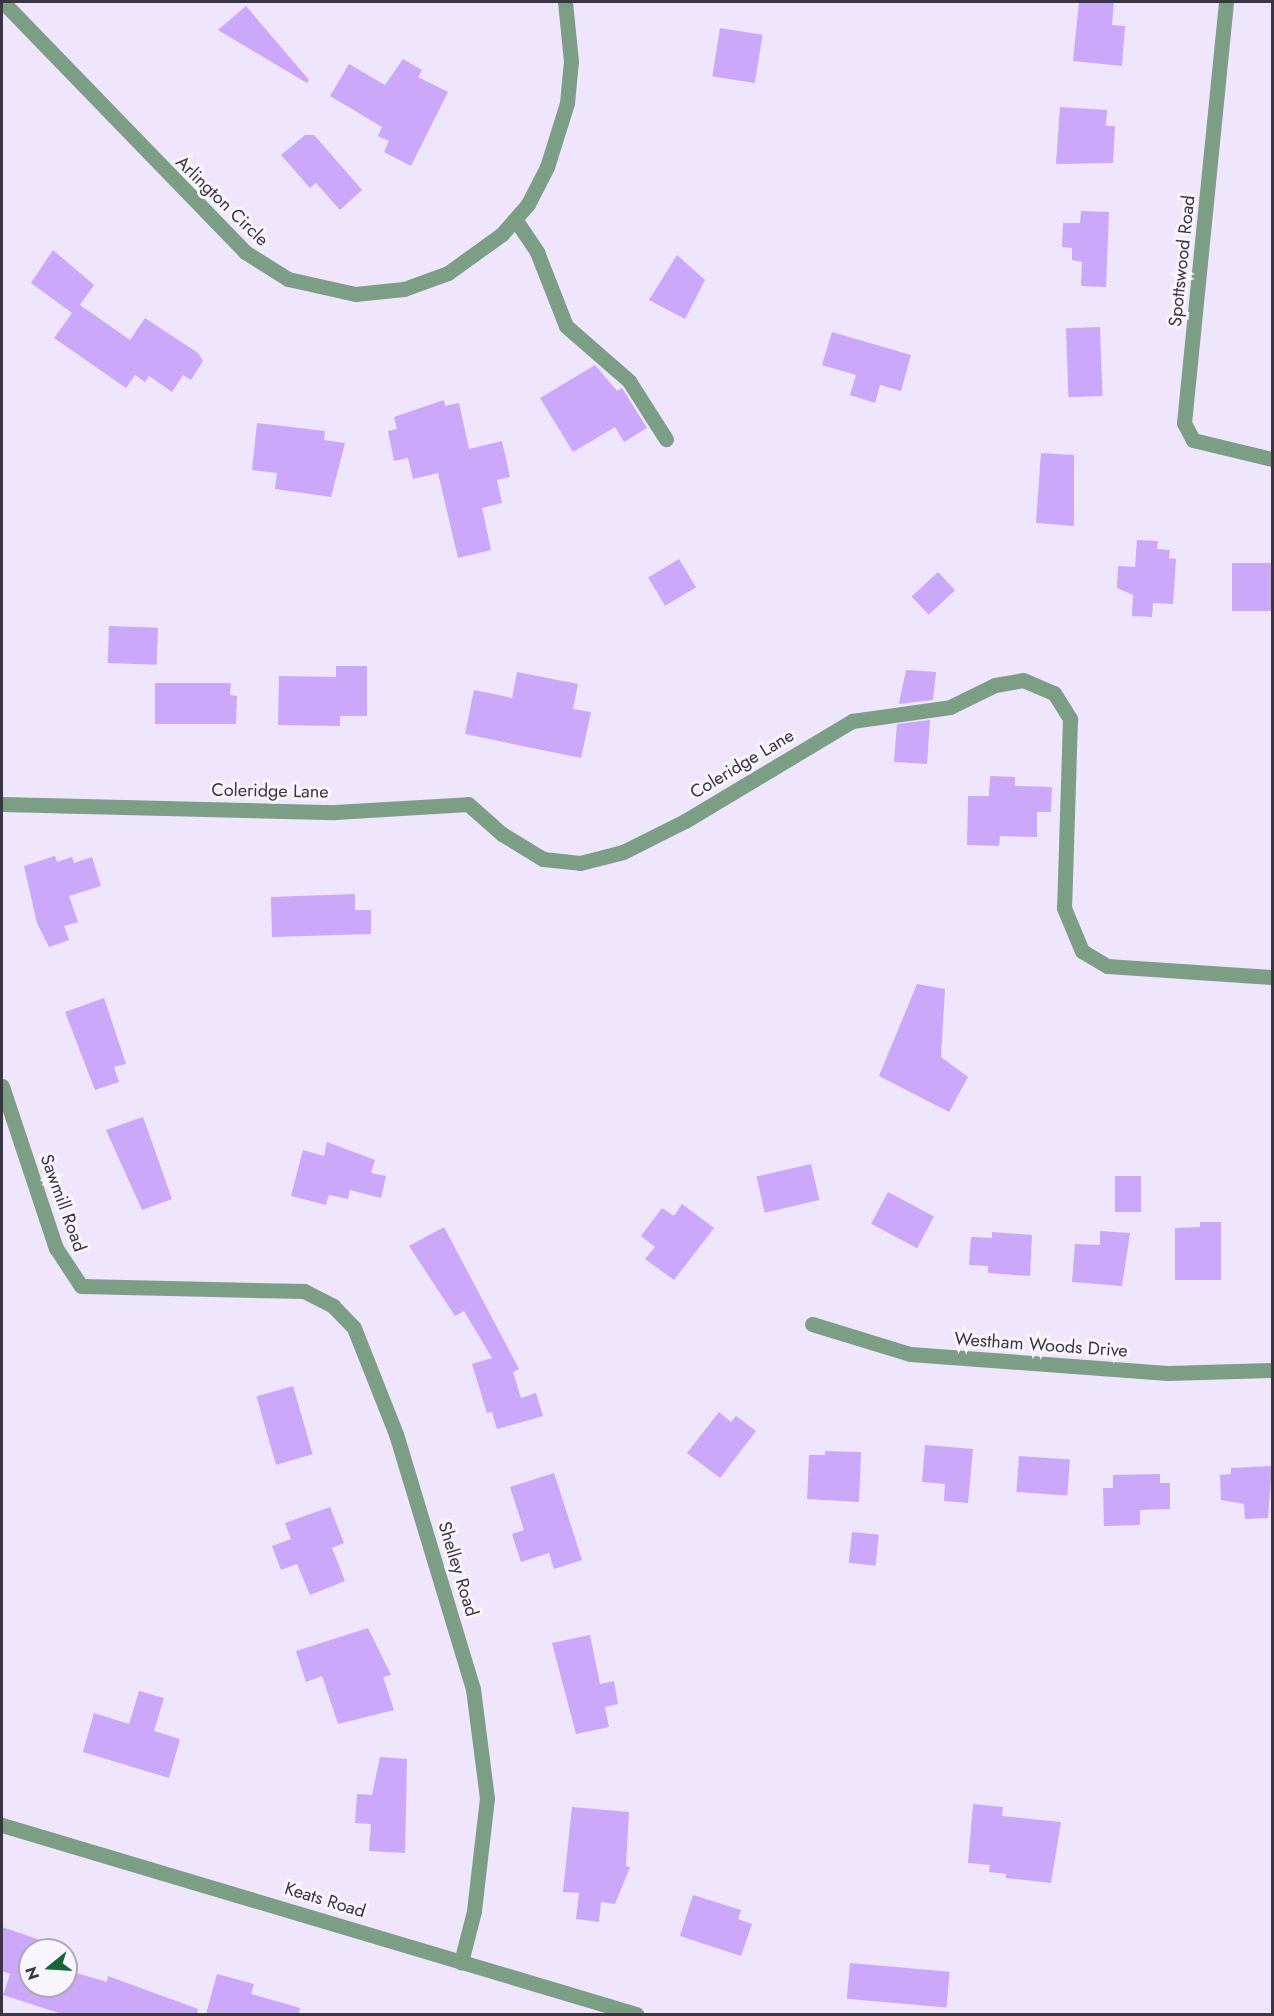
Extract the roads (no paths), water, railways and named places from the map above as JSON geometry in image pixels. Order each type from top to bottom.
[{"type":"street","name":"Arlington Circle","points":[[3,2],[170,179],[245,252],[288,279],[355,294],[404,289],[473,258],[514,219],[547,167],[567,103],[571,61],[565,2]]},
{"type":"street","name":"Spottswood Road","points":[[1226,2],[1184,423],[1193,440],[1272,459]]},
{"type":"street","points":[[514,219],[537,252],[566,326],[629,381],[666,439]]},
{"type":"street","name":"Coleridge Lane","points":[[2,804],[335,812],[468,804],[502,834],[543,859],[580,863],[622,852],[685,821],[852,721],[950,707],[995,685],[1023,680],[1054,693],[1070,720],[1064,908],[1082,951],[1107,966],[1272,977]]},
{"type":"street","name":"Sawmill Road","points":[[2,1086],[56,1248],[81,1286],[234,1286]]},
{"type":"street","name":"Shelley Road","points":[[234,1286],[304,1291],[344,1316],[368,1357],[396,1434],[473,1689],[484,1758],[485,1842],[461,1962]]},
{"type":"street","name":"Westham Woods Drive","points":[[812,1324],[910,1354],[1167,1373],[1272,1370]]},
{"type":"street","name":"Keats Road","points":[[2,1825],[636,2014]]}]
